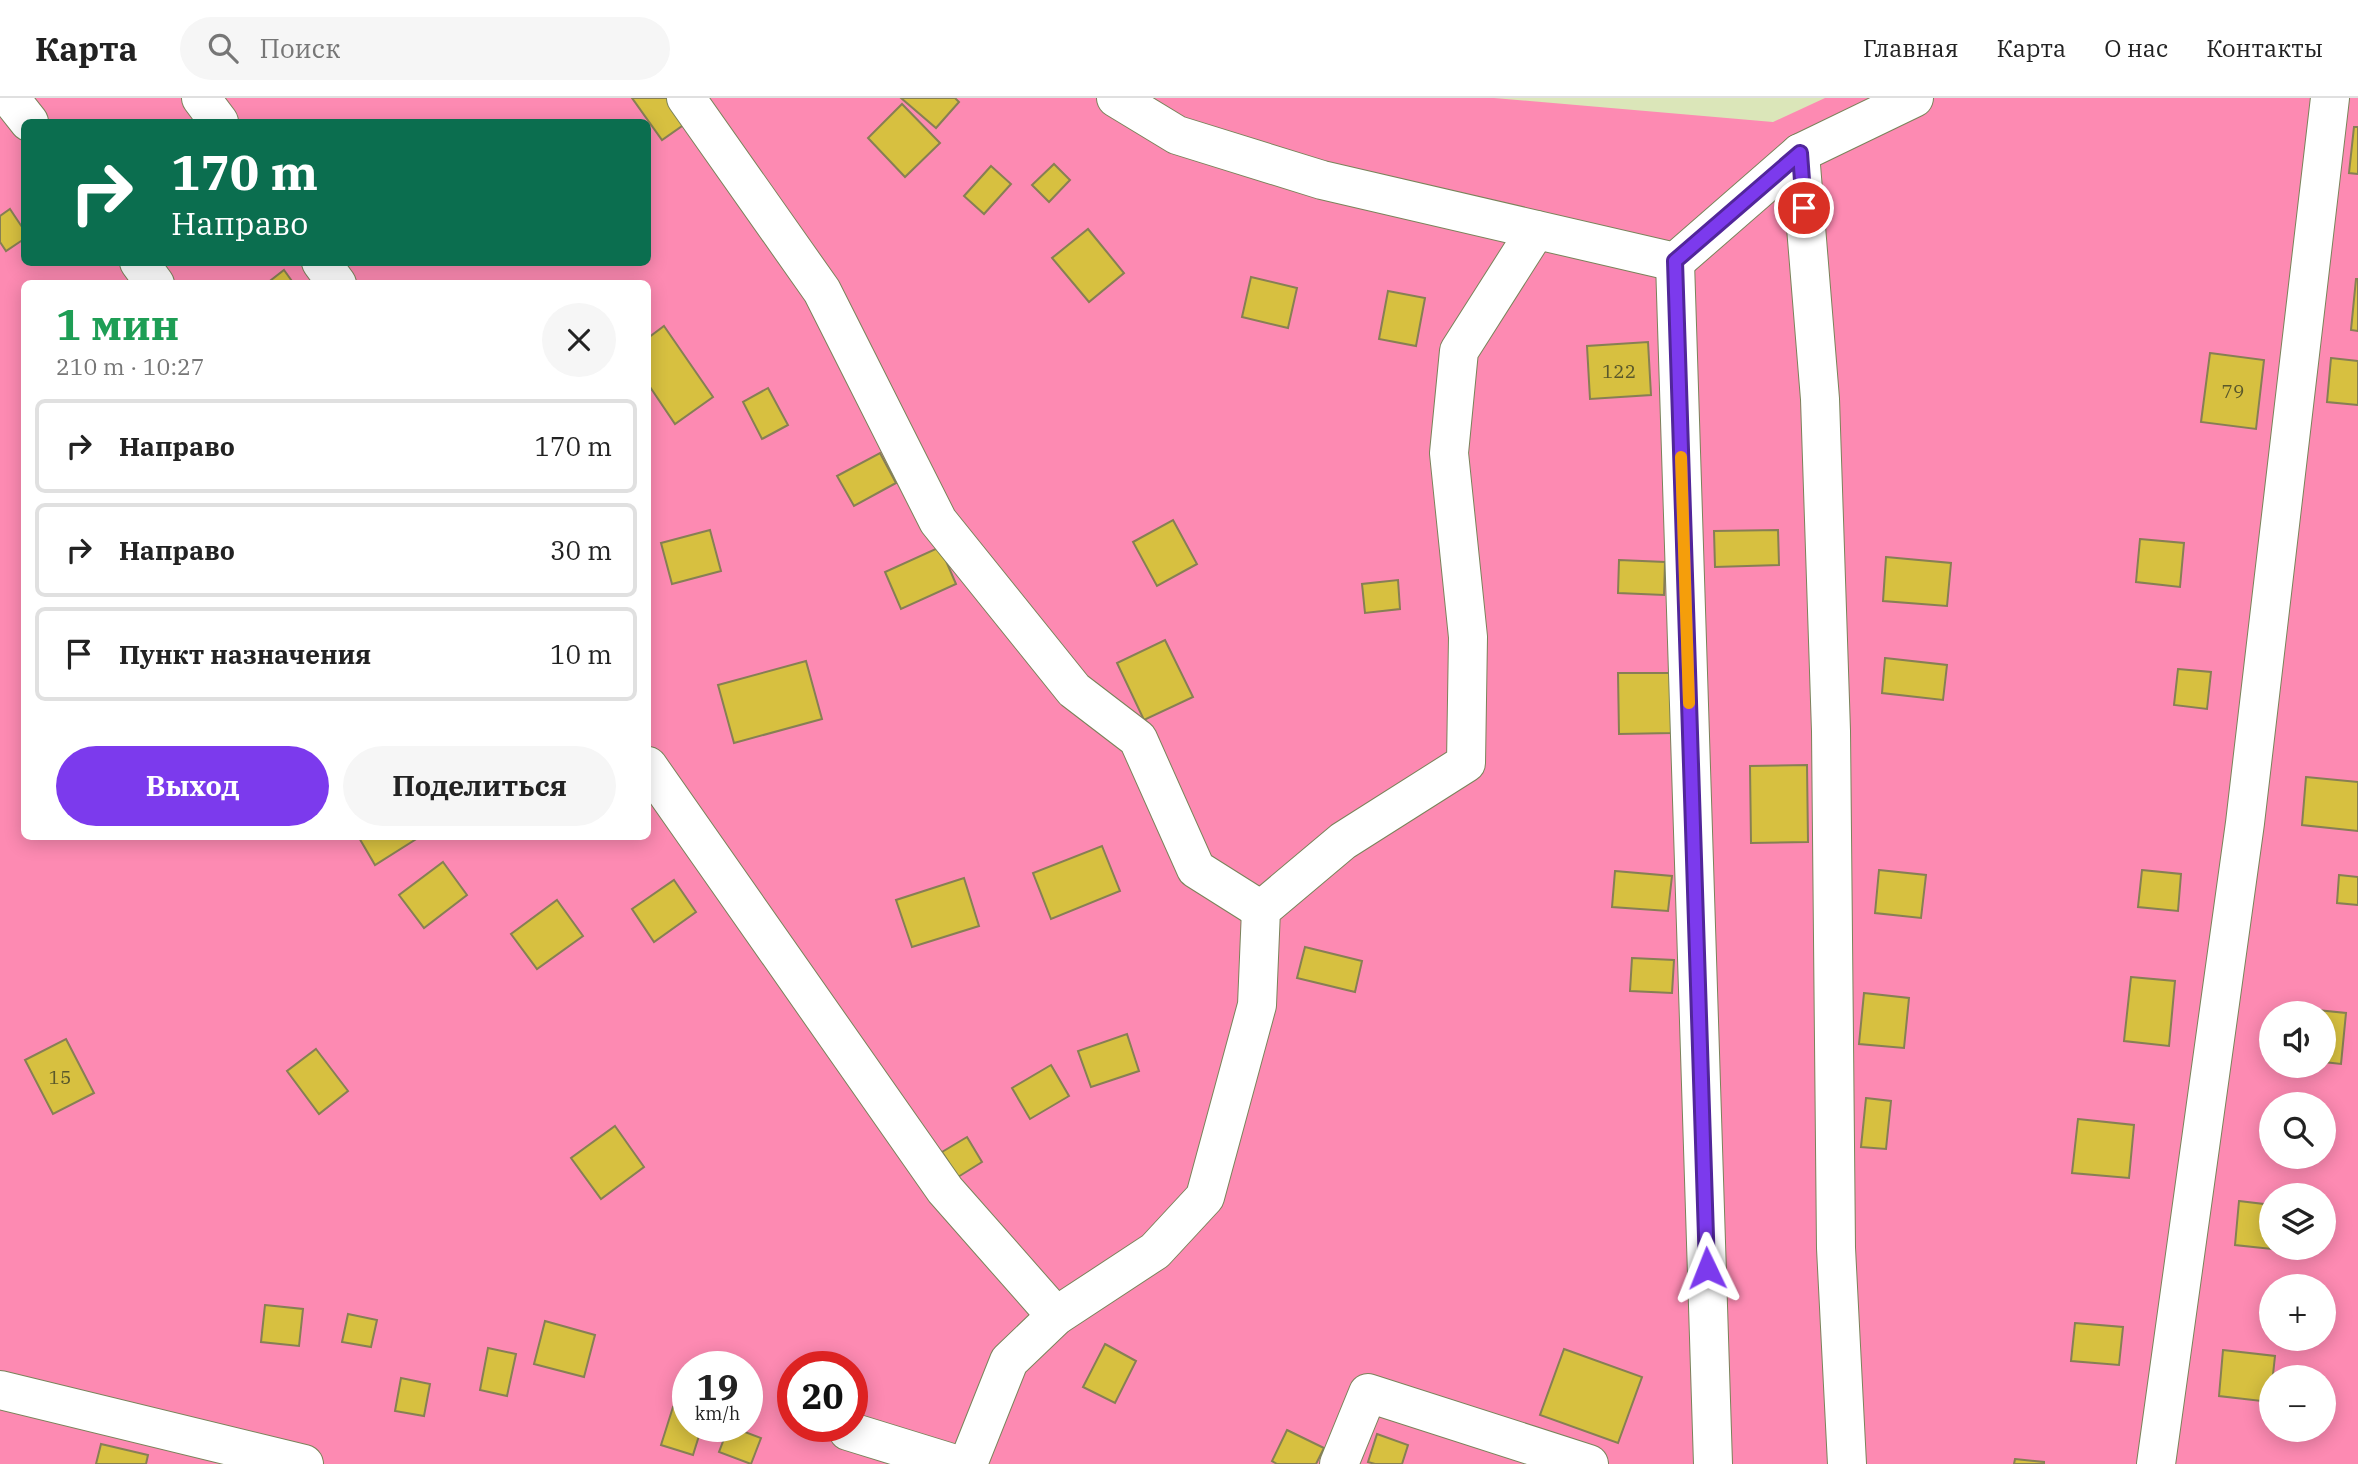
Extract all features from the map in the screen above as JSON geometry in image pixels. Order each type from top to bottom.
[{"type":"street","points":[[10,98],[27,119]]},
{"type":"street","points":[[201,98],[217,119]]},
{"type":"street","points":[[686,98],[822,290],[938,521],[1074,690],[1138,739],[1196,869],[1261,910]]},
{"type":"street","points":[[1116,98],[1177,135],[1322,180],[1675,261]]},
{"type":"street","points":[[1675,261],[1800,153],[1914,98]]},
{"type":"street","points":[[2156,1464],[2245,822],[2330,98]]},
{"type":"street","points":[[1800,153],[1821,413],[1832,731],[1836,1248],[1847,1464]]},
{"type":"street","points":[[968,1464],[1009,1361],[1056,1316],[1155,1251],[1205,1197],[1257,1005],[1261,910],[1343,841],[1466,763],[1468,637],[1449,453],[1459,351],[1535,230]]},
{"type":"street","points":[[1675,261],[1713,1464]]},
{"type":"street","points":[[651,770],[945,1190],[1056,1316]]},
{"type":"street","points":[[0,1390],[304,1464]]},
{"type":"street","points":[[1339,1464],[1368,1393],[1589,1464]]},
{"type":"street","points":[[868,1437],[955,1464]]},
{"type":"shaded area","points":[[0,98],[1494,98],[1773,122],[1825,98],[2358,98],[2358,1464],[0,1464]]},
{"type":"building","points":[[632,98],[677,98],[692,119],[662,140],[651,125],[651,119],[647,119]]},
{"type":"building","points":[[901,98],[955,98],[959,102],[936,128]]},
{"type":"building","points":[[902,104],[940,143],[905,177],[868,138]]},
{"type":"building","points":[[2354,127],[2358,127],[2358,174],[2349,173]]},
{"type":"building","points":[[1054,164],[1070,180],[1049,202],[1032,185]]},
{"type":"building","points":[[991,166],[1011,184],[984,214],[964,196]]},
{"type":"building","points":[[10,209],[21,226],[21,241],[6,251],[0,242],[0,216]]},
{"type":"building","points":[[1088,229],[1124,273],[1089,302],[1052,258]]},
{"type":"building","points":[[284,270],[291,280],[271,280]]},
{"type":"building","points":[[1251,277],[1297,288],[1288,328],[1242,317]]},
{"type":"building","points":[[2358,279],[2358,331],[2351,330]]},
{"type":"building","points":[[1388,291],[1425,298],[1416,346],[1379,339]]},
{"type":"building","points":[[664,326],[713,397],[675,424],[651,388],[651,336]]},
{"type":"building","points":[[1648,342],[1651,395],[1590,399],[1587,346]]},
{"type":"building","points":[[2210,353],[2264,360],[2256,429],[2201,422]]},
{"type":"building","points":[[2331,358],[2358,361],[2358,405],[2327,402]]},
{"type":"building","points":[[768,388],[788,425],[762,439],[743,402]]},
{"type":"building","points":[[880,453],[896,483],[854,506],[837,476]]},
{"type":"building","points":[[1173,520],[1197,564],[1157,586],[1133,542]]},
{"type":"building","points":[[710,530],[721,571],[672,584],[661,543]]},
{"type":"building","points":[[1778,530],[1779,565],[1715,567],[1714,531]]},
{"type":"building","points":[[2140,539],[2184,543],[2180,587],[2136,582]]},
{"type":"building","points":[[940,547],[956,584],[901,609],[885,572]]},
{"type":"building","points":[[1886,557],[1951,563],[1947,606],[1883,601]]},
{"type":"building","points":[[1619,560],[1665,562],[1664,595],[1618,593]]},
{"type":"building","points":[[1398,580],[1400,609],[1365,613],[1362,584]]},
{"type":"building","points":[[1165,640],[1193,697],[1144,720],[1117,663]]},
{"type":"building","points":[[1885,658],[1947,665],[1943,700],[1882,693]]},
{"type":"building","points":[[806,661],[822,719],[734,743],[718,685]]},
{"type":"building","points":[[2178,669],[2211,672],[2207,709],[2174,705]]},
{"type":"building","points":[[1618,673],[1671,673],[1672,733],[1619,734]]},
{"type":"building","points":[[1807,765],[1808,842],[1751,843],[1750,766]]},
{"type":"building","points":[[2306,777],[2358,782],[2358,831],[2302,825]]},
{"type":"building","points":[[360,840],[415,840],[375,865]]},
{"type":"building","points":[[1102,846],[1120,891],[1051,919],[1033,873]]},
{"type":"building","points":[[443,862],[467,895],[424,928],[399,895]]},
{"type":"building","points":[[1879,870],[1926,875],[1921,918],[1875,913]]},
{"type":"building","points":[[2142,870],[2181,874],[2178,911],[2138,907]]},
{"type":"building","points":[[1615,871],[1672,876],[1668,911],[1612,907]]},
{"type":"building","points":[[2339,875],[2358,877],[2358,905],[2337,903]]},
{"type":"building","points":[[964,878],[979,926],[912,947],[896,900]]},
{"type":"building","points":[[674,880],[696,912],[654,942],[632,909]]},
{"type":"building","points":[[557,900],[583,936],[537,969],[511,934]]},
{"type":"building","points":[[1305,947],[1362,961],[1355,992],[1297,978]]},
{"type":"building","points":[[1632,958],[1674,960],[1672,993],[1630,991]]},
{"type":"building","points":[[2131,977],[2175,981],[2169,1046],[2124,1041]]},
{"type":"building","points":[[1864,993],[1909,998],[1904,1048],[1859,1044]]},
{"type":"building","points":[[2336,1012],[2346,1013],[2341,1064],[2336,1063]]},
{"type":"building","points":[[1127,1034],[1139,1071],[1091,1087],[1078,1051]]},
{"type":"building","points":[[66,1039],[94,1093],[53,1114],[25,1060]]},
{"type":"building","points":[[316,1049],[348,1091],[319,1114],[287,1071]]},
{"type":"building","points":[[1051,1065],[1069,1096],[1030,1119],[1012,1088]]},
{"type":"building","points":[[1866,1098],[1891,1101],[1886,1149],[1861,1147]]},
{"type":"building","points":[[2078,1119],[2134,1125],[2129,1178],[2072,1173]]},
{"type":"building","points":[[615,1126],[644,1167],[601,1199],[571,1158]]},
{"type":"building","points":[[967,1137],[982,1162],[958,1177],[942,1152]]},
{"type":"building","points":[[2239,1201],[2259,1203],[2259,1248],[2235,1245]]},
{"type":"building","points":[[265,1305],[303,1309],[299,1346],[261,1342]]},
{"type":"building","points":[[348,1314],[377,1320],[371,1347],[342,1342]]},
{"type":"building","points":[[545,1321],[595,1335],[584,1377],[534,1364]]},
{"type":"building","points":[[2075,1323],[2123,1327],[2119,1365],[2071,1361]]},
{"type":"building","points":[[1105,1344],[1136,1361],[1115,1403],[1083,1387]]},
{"type":"building","points":[[488,1348],[516,1354],[507,1396],[480,1390]]},
{"type":"building","points":[[1564,1349],[1642,1377],[1618,1443],[1540,1415]]},
{"type":"building","points":[[2223,1350],[2275,1356],[2274,1365],[2259,1365],[2259,1401],[2219,1396]]},
{"type":"building","points":[[401,1378],[430,1384],[424,1416],[395,1411]]},
{"type":"building","points":[[672,1410],[672,1442],[697,1442],[693,1455],[661,1445]]},
{"type":"building","points":[[1287,1430],[1324,1448],[1316,1464],[1277,1464],[1272,1461]]},
{"type":"building","points":[[1377,1434],[1408,1445],[1402,1464],[1368,1462]]},
{"type":"building","points":[[723,1442],[759,1442],[751,1464],[719,1452]]},
{"type":"building","points":[[101,1444],[148,1455],[146,1464],[96,1464]]},
{"type":"building","points":[[2015,1459],[2044,1462],[2044,1464],[2014,1464]]},
{"type":"slow traffic","points":[[1681,457],[1689,703]]},
{"type":"route","points":[[1707,1268],[1675,261],[1800,153],[1804,208]]}]
